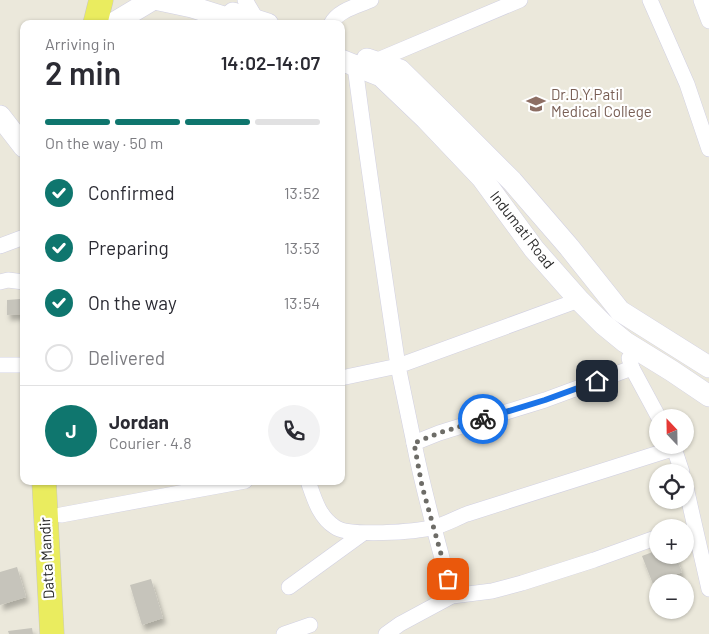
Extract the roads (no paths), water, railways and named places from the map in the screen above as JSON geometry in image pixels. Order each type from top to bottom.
[{"type":"main road","points":[[96,20],[101,0]]},
{"type":"main road","points":[[113,20],[118,0]]},
{"type":"main road","points":[[119,20],[152,0]]},
{"type":"main road","points":[[159,0],[245,20]]},
{"type":"main road","points":[[187,0],[248,20]]},
{"type":"main road","name":"Indumati Road","points":[[345,53],[356,63],[381,76],[426,119],[482,178],[534,248],[602,324],[625,342],[709,396]]},
{"type":"main road","name":"Indumati Road","points":[[356,63],[400,70],[512,181],[569,247],[620,311],[709,367]]},
{"type":"main road","points":[[0,116],[20,141]]},
{"type":"main road","name":"Datta Mandir","points":[[44,485],[52,634]]},
{"type":"main road","points":[[59,485],[66,634]]},
{"type":"street","points":[[245,0],[255,20]]},
{"type":"street","points":[[334,20],[342,12],[371,0]]},
{"type":"street","points":[[452,596],[435,527],[422,486],[398,366],[371,188],[356,63],[520,0]]},
{"type":"street","points":[[650,0],[687,84],[709,148]]},
{"type":"street","points":[[701,0],[709,21]]},
{"type":"street","points":[[0,246],[20,238]]},
{"type":"street","points":[[0,282],[8,280],[20,282]]},
{"type":"street","points":[[345,377],[398,366],[579,300]]},
{"type":"street","points":[[625,342],[632,368],[654,409]]},
{"type":"street","points":[[0,365],[20,365]]},
{"type":"street","points":[[414,443],[439,433],[545,400],[632,368]]},
{"type":"street","points":[[309,485],[317,507],[332,525],[343,531],[362,534],[435,527],[467,514],[652,454]]},
{"type":"street","points":[[60,515],[222,485]]},
{"type":"street","points":[[289,587],[362,534]]},
{"type":"street","points":[[694,539],[709,589]]},
{"type":"street","points":[[386,634],[400,624],[452,596],[492,591],[522,583],[649,541]]},
{"type":"street","points":[[284,634],[310,625]]},
{"type":"place","name":"Dr.D.Y.Patil Medical College","points":[[536,104]]}]
